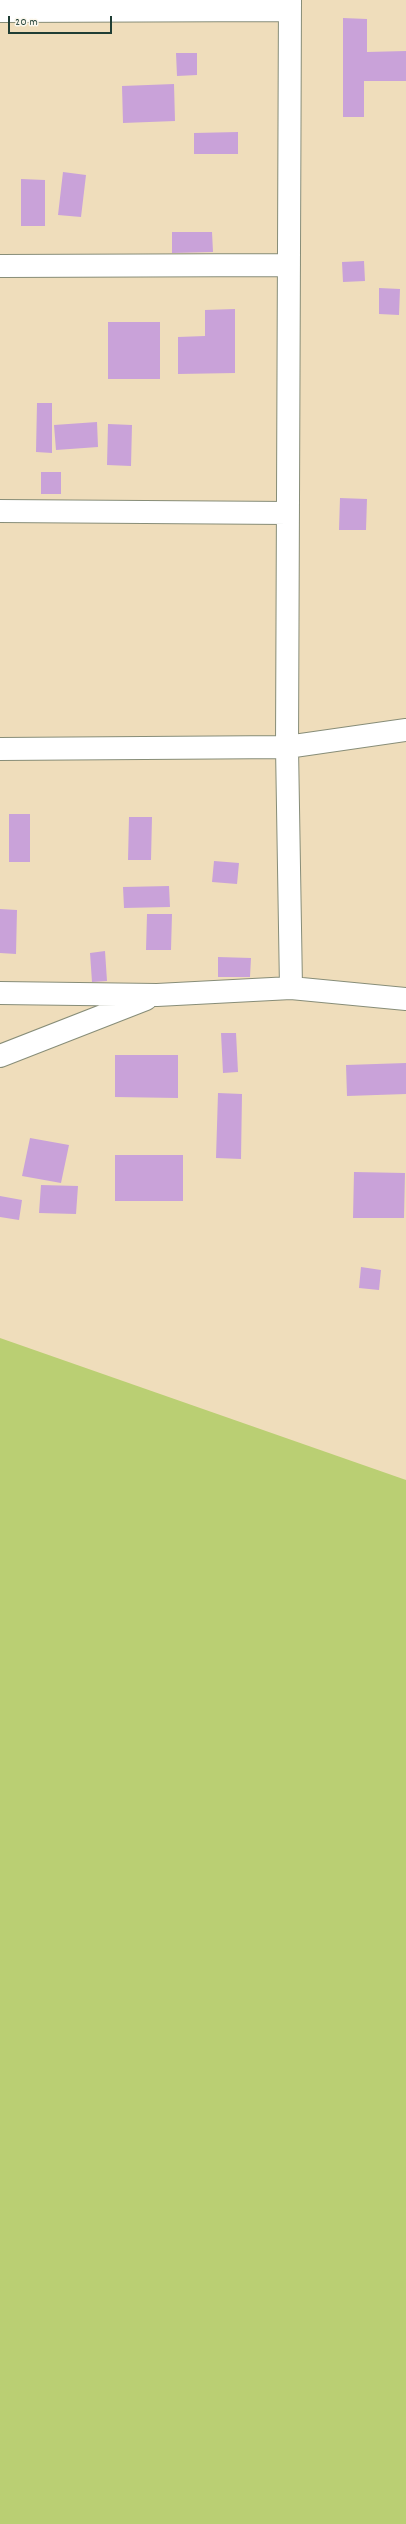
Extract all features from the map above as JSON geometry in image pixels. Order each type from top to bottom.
[{"type":"street","points":[[0,11],[290,5],[286,747],[291,988]]},
{"type":"street","points":[[0,266],[289,265]]},
{"type":"street","points":[[0,511],[288,513]]},
{"type":"street","points":[[0,749],[286,747],[406,730]]},
{"type":"street","points":[[0,994],[156,995],[291,988],[406,999]]},
{"type":"street","points":[[0,1056],[156,995]]},
{"type":"green space","points":[[0,1338],[406,1480],[406,2524],[0,2524]]},
{"type":"building","points":[[343,18],[367,19],[367,52],[406,51],[406,81],[364,81],[364,117],[343,117]]},
{"type":"building","points":[[176,53],[197,53],[197,75],[177,76]]},
{"type":"building","points":[[174,84],[175,121],[123,123],[122,86]]},
{"type":"building","points":[[238,132],[238,154],[194,154],[194,133]]},
{"type":"building","points":[[63,172],[86,175],[81,217],[58,215]]},
{"type":"building","points":[[21,179],[45,180],[45,226],[21,226]]},
{"type":"building","points":[[172,232],[212,232],[213,252],[172,253]]},
{"type":"building","points":[[364,261],[365,281],[343,282],[342,262]]},
{"type":"building","points":[[379,288],[400,289],[399,315],[379,314]]},
{"type":"building","points":[[235,309],[235,373],[178,374],[178,337],[205,336],[205,310]]},
{"type":"building","points":[[108,322],[160,322],[160,379],[108,379]]},
{"type":"building","points":[[37,403],[52,403],[52,453],[36,452]]},
{"type":"building","points":[[97,422],[98,447],[56,450],[54,425]]},
{"type":"building","points":[[108,424],[132,425],[131,466],[107,465]]},
{"type":"building","points":[[41,472],[61,472],[61,494],[41,494]]},
{"type":"building","points":[[340,498],[367,499],[366,530],[339,530]]},
{"type":"building","points":[[9,814],[30,814],[30,862],[9,862]]},
{"type":"building","points":[[129,817],[152,817],[151,860],[128,860]]},
{"type":"building","points":[[214,861],[239,863],[237,884],[212,882]]},
{"type":"building","points":[[169,886],[170,907],[124,908],[123,887]]},
{"type":"building","points":[[0,909],[17,910],[16,954],[0,953]]},
{"type":"building","points":[[147,914],[172,914],[171,950],[146,950]]},
{"type":"building","points":[[105,951],[107,981],[92,982],[90,953]]},
{"type":"building","points":[[218,957],[251,958],[250,977],[218,977]]},
{"type":"building","points":[[221,1033],[236,1033],[238,1072],[223,1073]]},
{"type":"building","points":[[115,1055],[178,1055],[178,1098],[115,1097]]},
{"type":"building","points":[[406,1063],[406,1094],[347,1096],[346,1065]]},
{"type":"building","points":[[218,1093],[242,1094],[241,1159],[216,1158]]},
{"type":"building","points":[[30,1138],[69,1145],[61,1183],[22,1176]]},
{"type":"building","points":[[115,1155],[183,1155],[183,1201],[115,1201]]},
{"type":"building","points":[[354,1172],[405,1173],[404,1218],[353,1218]]},
{"type":"building","points":[[41,1185],[78,1186],[76,1214],[39,1213]]},
{"type":"building","points":[[0,1196],[22,1200],[19,1220],[0,1217]]},
{"type":"building","points":[[361,1267],[381,1270],[379,1290],[359,1288]]}]
